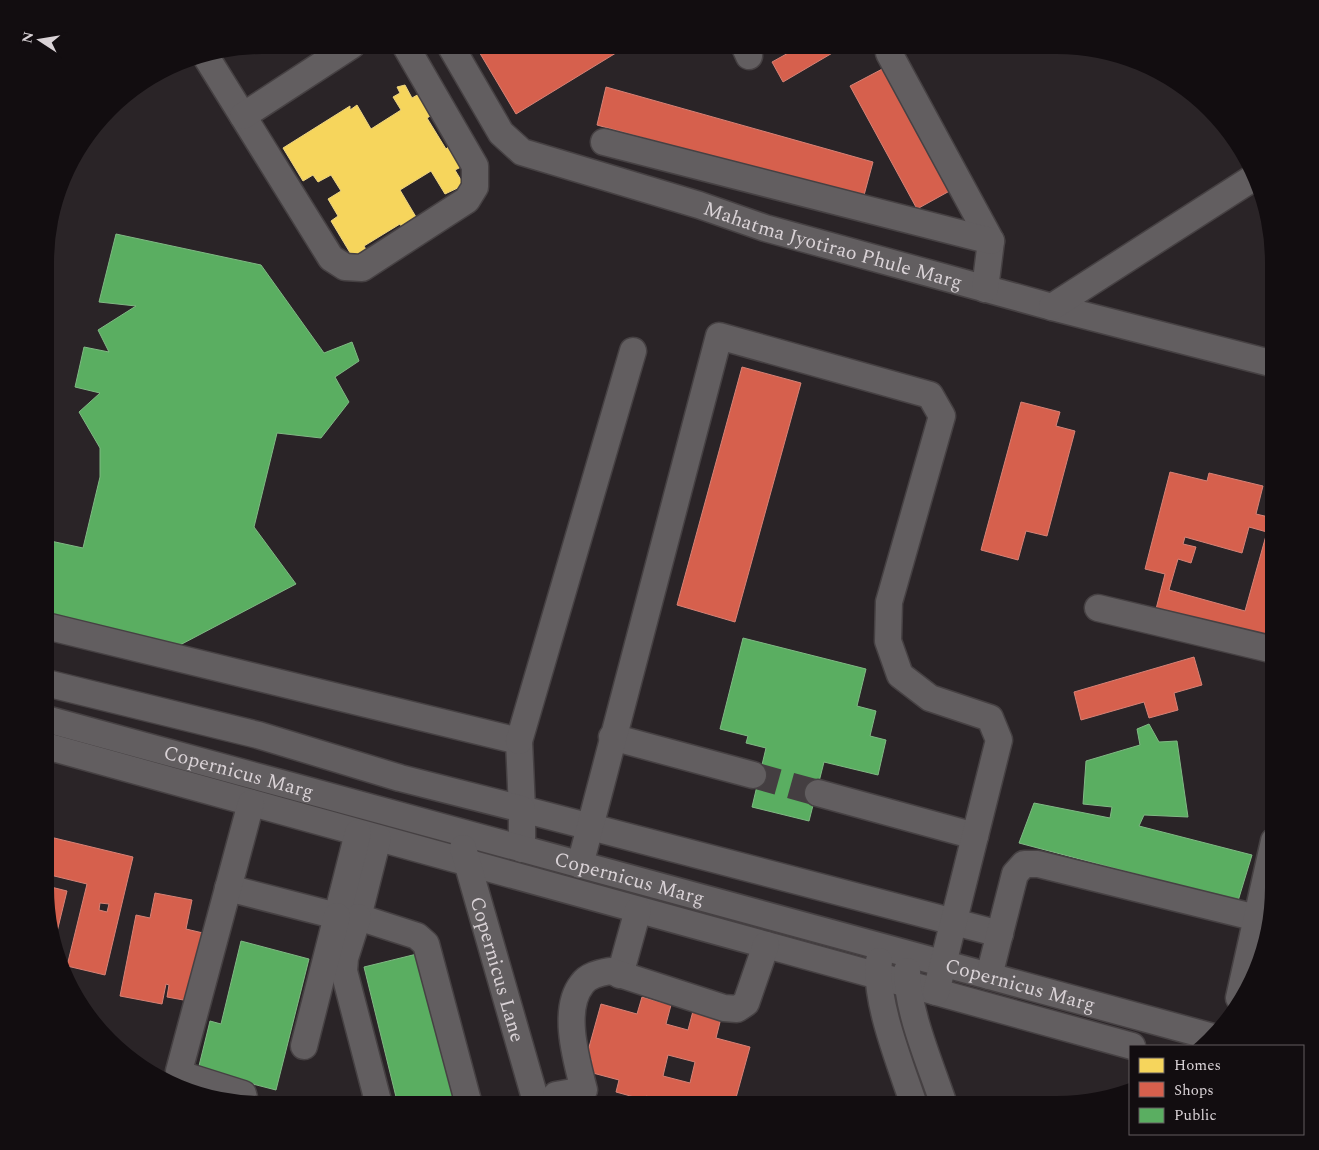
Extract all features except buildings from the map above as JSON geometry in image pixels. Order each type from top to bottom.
[{"type":"street","points":[[243,116],[338,54]]},
{"type":"street","points":[[209,61],[331,258],[345,267],[362,268],[467,200],[475,187],[475,166],[411,54]]},
{"type":"street","name":"Mahatma Jyotirao Phule Marg","points":[[455,54],[501,133],[522,152],[699,205],[765,228],[1052,307],[1265,362]]},
{"type":"street","points":[[890,54],[991,241],[985,289]]},
{"type":"street","points":[[604,142],[991,241]]},
{"type":"street","points":[[1052,307],[1249,181]]},
{"type":"street","points":[[580,865],[591,826],[592,810],[720,336],[930,395],[942,416],[889,602],[888,642],[900,675],[930,698],[990,718],[999,740],[936,992]]},
{"type":"street","points":[[522,849],[519,741],[633,352]]},
{"type":"street","points":[[1098,608],[1265,648]]},
{"type":"street","points":[[54,628],[519,741]]},
{"type":"street","points":[[54,685],[258,735],[400,778],[522,808],[1000,934]]},
{"type":"street","name":"Copernicus Marg","points":[[54,721],[1204,1035]]},
{"type":"street","points":[[247,774],[258,735]]},
{"type":"street","points":[[612,737],[753,775]]},
{"type":"street","name":"Copernicus Marg","points":[[54,748],[1126,1045]]},
{"type":"street","points":[[393,814],[400,778]]},
{"type":"street","points":[[818,793],[975,836]]},
{"type":"street","points":[[243,1095],[186,1076],[179,1071],[251,803]]},
{"type":"street","name":"Copernicus Lane","points":[[460,832],[466,862],[546,1096]]},
{"type":"street","points":[[304,1046],[347,916],[368,835]]},
{"type":"street","points":[[989,976],[1015,874],[1024,864],[1038,864],[1257,918]]},
{"type":"street","points":[[1242,983],[1265,882]]},
{"type":"street","points":[[228,888],[347,916],[418,936],[426,944],[467,1096]]},
{"type":"street","points":[[620,975],[638,910]]},
{"type":"street","points":[[347,916],[344,971],[376,1096]]},
{"type":"street","points":[[585,1096],[573,1047],[571,1021],[576,997],[582,984],[595,974],[610,971],[724,1008],[737,1009],[746,1002],[766,945]]},
{"type":"street","points":[[880,947],[877,977],[894,1046],[911,1096]]},
{"type":"street","points":[[908,954],[907,984],[922,1041],[941,1096]]},
{"type":"street","points":[[1126,1045],[1127,1014]]},
{"type":"tunnel","points":[[753,775],[818,793]]}]
